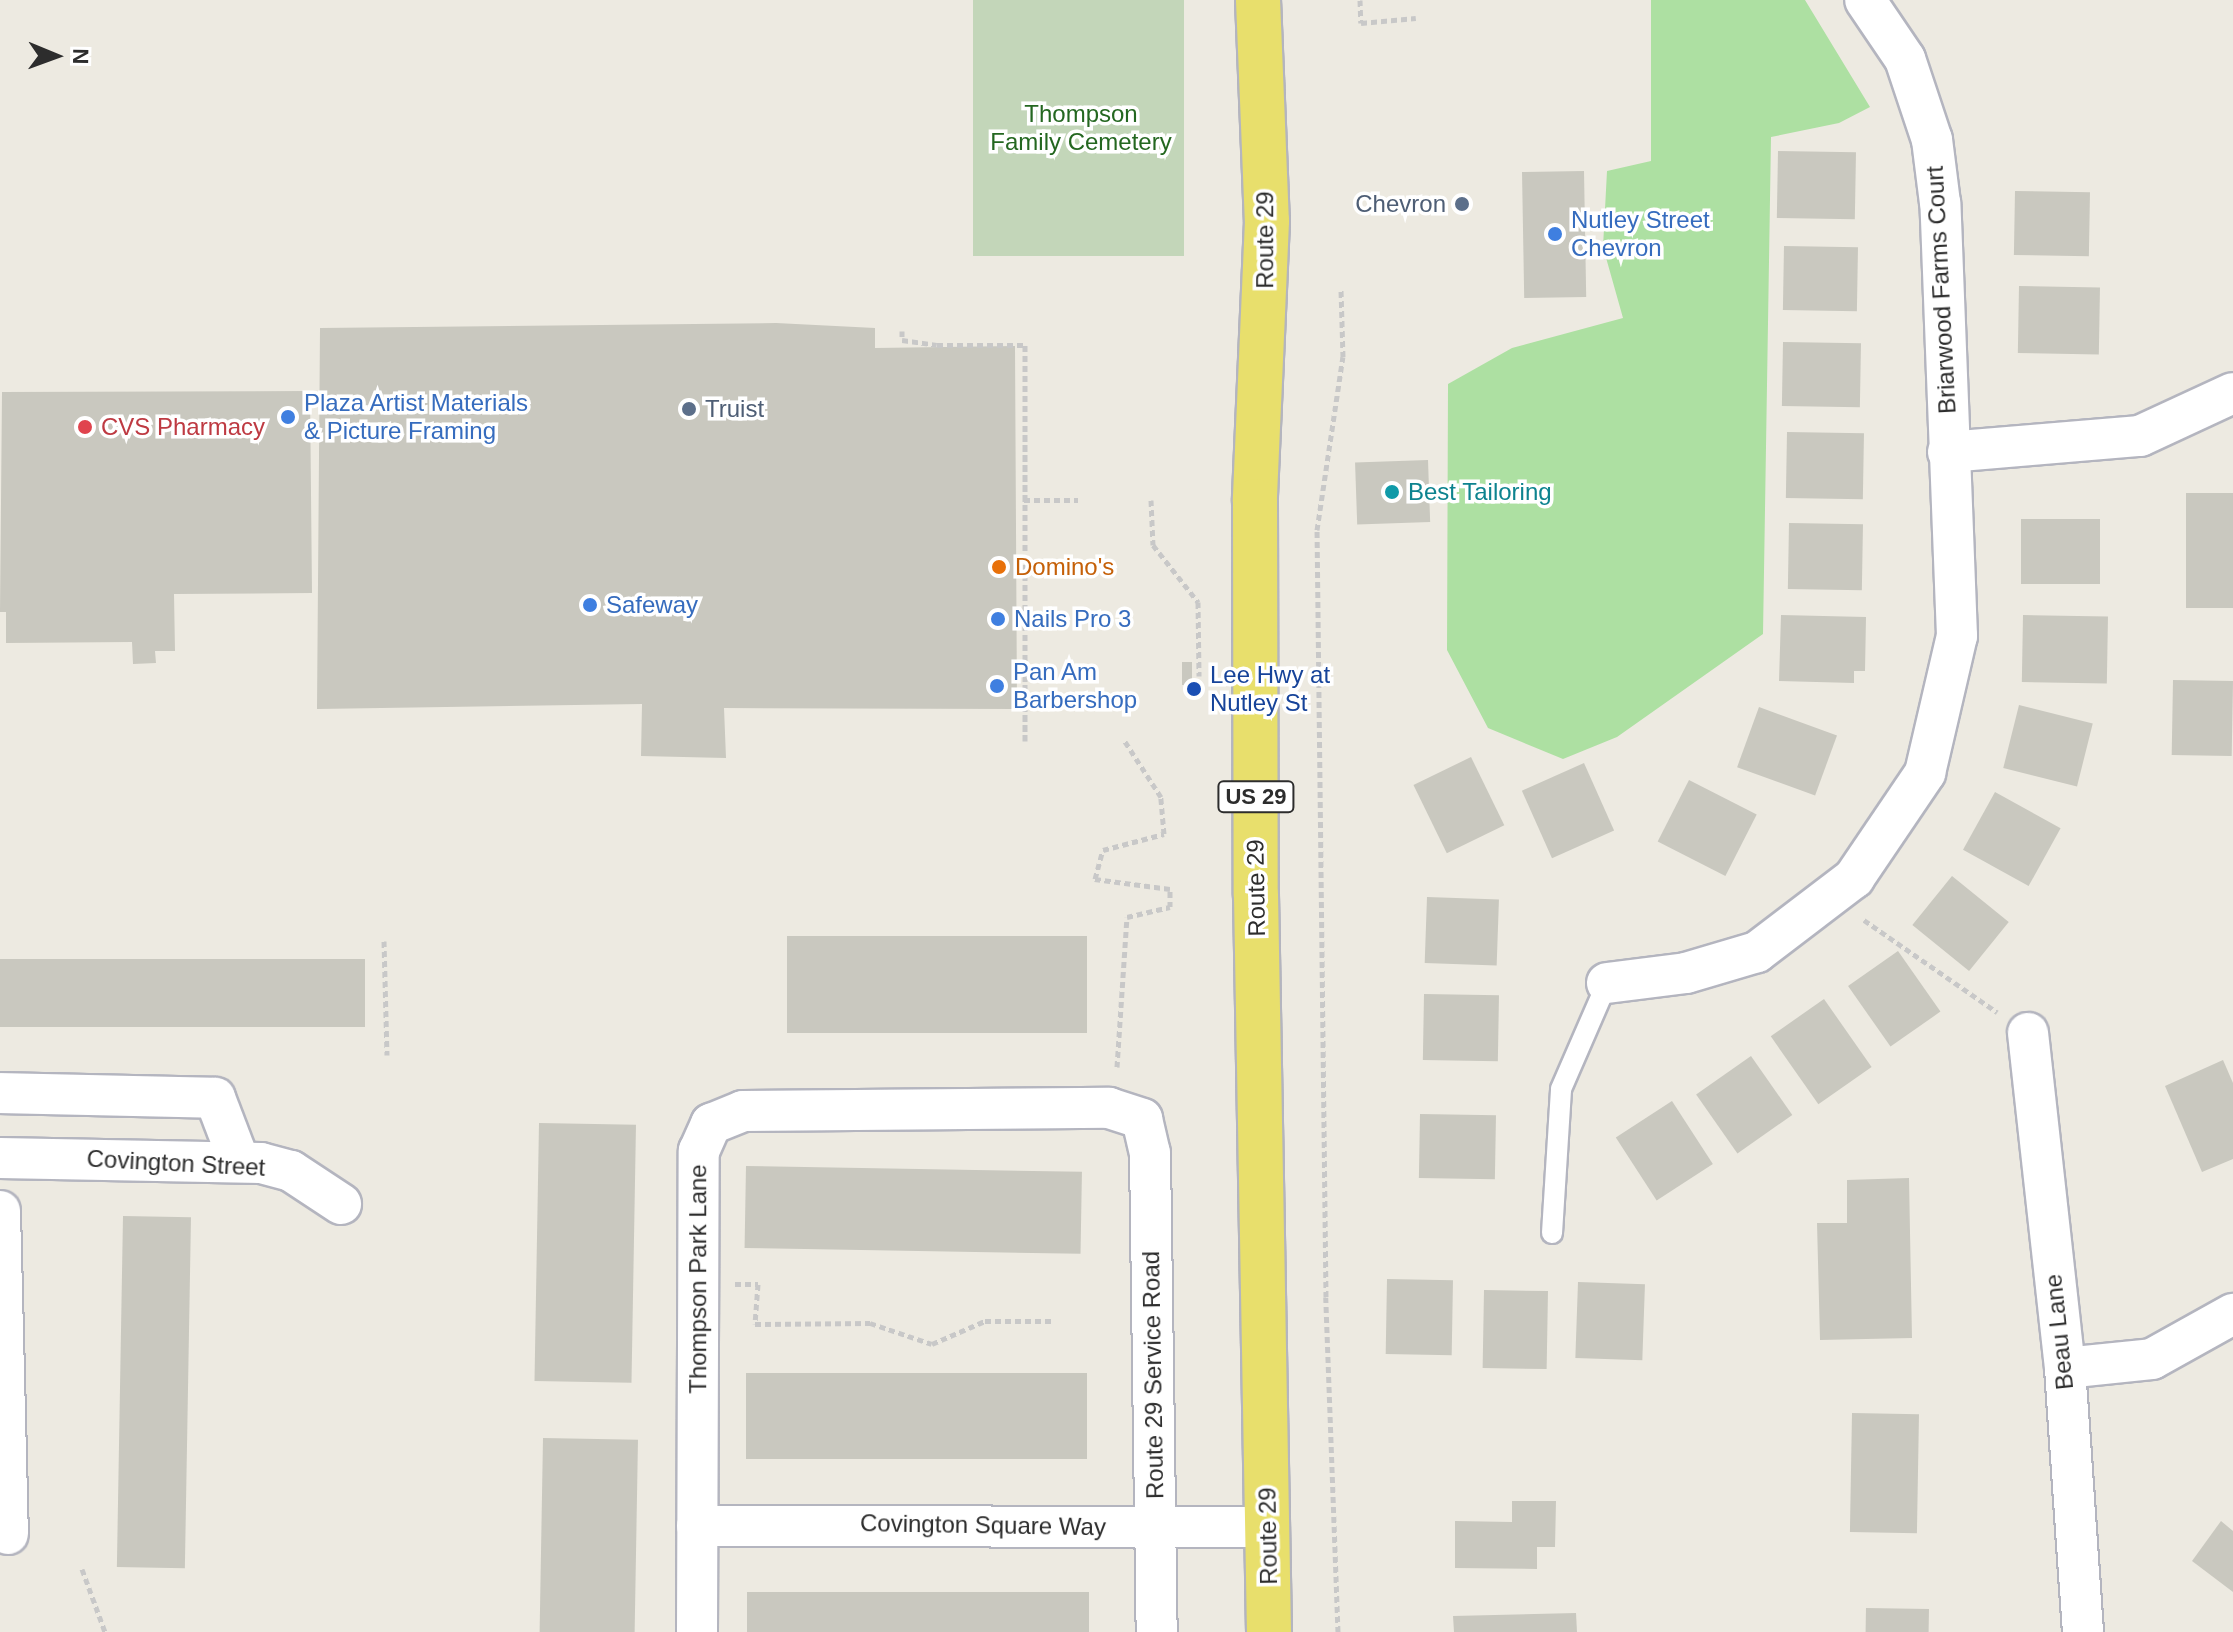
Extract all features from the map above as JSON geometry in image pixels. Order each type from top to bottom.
[{"type":"main road","name":"Route 29","points":[[1258,0],[1267,221],[1255,501],[1256,895],[1269,1632]]},
{"type":"street","name":"Briarwood Farms Court","points":[[1607,983],[1686,973],[1757,952],[1854,878],[1925,773],[1957,636],[1932,140],[1905,59],[1865,0]]},
{"type":"street","points":[[1948,452],[2140,436],[2233,393]]},
{"type":"street","name":"Beau Lane","points":[[2028,1033],[2065,1368],[2083,1632]]},
{"type":"street","points":[[0,1093],[215,1098],[239,1161]]},
{"type":"street","name":"Thompson Park Lane","points":[[697,1632],[699,1151],[711,1124],[743,1111],[1109,1108],[1142,1119]]},
{"type":"street","name":"Route 29 Service Road","points":[[1142,1119],[1150,1153],[1157,1632]]},
{"type":"street","name":"Covington Street","points":[[0,1158],[239,1161],[291,1171],[341,1204]]},
{"type":"street","points":[[0,1211],[8,1534]]},
{"type":"street","points":[[2065,1368],[2152,1359],[2233,1314]]},
{"type":"street","name":"Covington Square Way","points":[[697,1526],[1268,1527]]},
{"type":"lane","points":[[1552,1233],[1561,1089],[1607,983]]},
{"type":"path","points":[[1360,0],[1361,23],[1416,18]]},
{"type":"path","points":[[1338,1632],[1317,557],[1327,438],[1343,357],[1341,290]]},
{"type":"path","points":[[902,331],[902,340],[937,345],[1025,345],[1025,741]]},
{"type":"path","points":[[1024,500],[1078,500]]},
{"type":"path","points":[[1151,500],[1153,545],[1198,602],[1199,676]]},
{"type":"path","points":[[1110,1067],[1121,1067],[1127,917],[1170,907],[1170,889],[1095,879],[1103,850],[1164,834],[1161,797],[1124,740]]},
{"type":"path","points":[[1831,896],[2028,1033]]},
{"type":"path","points":[[384,941],[387,1055]]},
{"type":"path","points":[[698,1284],[758,1284],[755,1324],[870,1323],[932,1344],[985,1321],[1053,1321]]},
{"type":"path","points":[[82,1569],[105,1632]]},
{"type":"green space","name":"Thompson Family Cemetery","points":[[973,0],[1184,0],[1184,256],[973,256]]},
{"type":"green space","points":[[1651,0],[1805,0],[1870,107],[1839,123],[1771,137],[1763,634],[1617,737],[1563,759],[1488,728],[1447,650],[1448,384],[1512,348],[1623,318],[1603,247],[1607,171],[1651,161]]},
{"type":"building","points":[[1778,151],[1856,152],[1855,219],[1777,218]]},
{"type":"building","name":"Nutley Street Chevron","points":[[1584,171],[1586,297],[1524,298],[1522,172]]},
{"type":"building","points":[[2015,191],[2090,192],[2089,256],[2014,255]]},
{"type":"building","points":[[1784,246],[1858,247],[1857,311],[1783,310]]},
{"type":"building","points":[[2019,286],[2100,287],[2099,354],[2018,353]]},
{"type":"building","name":"Safeway","points":[[776,323],[875,328],[875,348],[1015,346],[1017,709],[724,708],[726,758],[641,756],[642,704],[317,709],[320,328]]},
{"type":"building","points":[[1783,342],[1861,343],[1860,407],[1782,406]]},
{"type":"building","points":[[310,391],[312,593],[174,594],[175,651],[155,651],[156,663],[133,664],[132,642],[6,643],[6,612],[0,612],[2,392]]},
{"type":"building","points":[[1787,432],[1864,433],[1863,499],[1786,498]]},
{"type":"building","name":"Best Tailoring","points":[[1428,460],[1430,522],[1357,525],[1355,463]]},
{"type":"building","points":[[2186,493],[2233,493],[2233,608],[2186,608]]},
{"type":"building","points":[[2021,519],[2100,519],[2100,584],[2021,584]]},
{"type":"building","points":[[1789,523],[1863,524],[1862,590],[1788,589]]},
{"type":"building","points":[[1781,615],[1866,617],[1865,671],[1854,671],[1854,683],[1779,681]]},
{"type":"building","points":[[2023,615],[2108,616],[2107,683],[2022,682]]},
{"type":"building","points":[[1182,662],[1192,662],[1192,685],[1182,685]]},
{"type":"building","points":[[2173,680],[2233,681],[2232,756],[2172,755]]},
{"type":"building","points":[[2019,705],[2093,723],[2077,786],[2003,768]]},
{"type":"building","points":[[1759,707],[1837,735],[1815,796],[1737,767]]},
{"type":"building","points":[[1471,757],[1504,825],[1447,853],[1413,785]]},
{"type":"building","points":[[1584,763],[1614,831],[1552,858],[1522,791]]},
{"type":"building","points":[[1689,780],[1757,815],[1725,876],[1658,841]]},
{"type":"building","points":[[1995,792],[2061,828],[2029,886],[1963,850]]},
{"type":"building","points":[[1952,876],[2009,922],[1969,971],[1912,925]]},
{"type":"building","points":[[1427,897],[1499,900],[1497,965],[1425,963]]},
{"type":"building","points":[[787,936],[1087,936],[1087,1033],[787,1033]]},
{"type":"building","points":[[1898,951],[1940,1012],[1890,1047],[1848,986]]},
{"type":"building","points":[[0,959],[365,959],[365,1027],[0,1027]]},
{"type":"building","points":[[1424,994],[1499,995],[1498,1061],[1423,1060]]},
{"type":"building","points":[[1824,999],[1872,1067],[1818,1104],[1771,1036]]},
{"type":"building","points":[[1751,1056],[1792,1115],[1737,1153],[1696,1094]]},
{"type":"building","points":[[2223,1060],[2233,1083],[2233,1159],[2202,1172],[2165,1086]]},
{"type":"building","points":[[1672,1101],[1713,1164],[1657,1200],[1616,1137]]},
{"type":"building","points":[[1420,1114],[1496,1115],[1495,1179],[1419,1178]]},
{"type":"building","points":[[539,1123],[636,1125],[631,1383],[534,1381]]},
{"type":"building","points":[[746,1166],[1082,1172],[1081,1254],[745,1248]]},
{"type":"building","points":[[1909,1178],[1912,1338],[1820,1340],[1817,1223],[1847,1223],[1847,1180]]},
{"type":"building","points":[[123,1216],[191,1217],[185,1568],[117,1567]]},
{"type":"building","points":[[1387,1279],[1453,1280],[1452,1355],[1386,1354]]},
{"type":"building","points":[[1578,1282],[1645,1284],[1642,1360],[1575,1358]]},
{"type":"building","points":[[1484,1290],[1548,1291],[1547,1369],[1483,1368]]},
{"type":"building","points":[[746,1373],[1087,1373],[1087,1459],[746,1459]]},
{"type":"building","points":[[1852,1413],[1919,1414],[1917,1533],[1850,1532]]},
{"type":"building","points":[[543,1438],[638,1440],[635,1632],[540,1632]]},
{"type":"building","points":[[1512,1501],[1556,1501],[1555,1547],[1537,1547],[1537,1569],[1455,1568],[1455,1521],[1512,1522]]},
{"type":"building","points":[[2221,1521],[2233,1531],[2233,1592],[2192,1561]]},
{"type":"building","points":[[747,1592],[1089,1592],[1089,1632],[747,1632]]},
{"type":"building","points":[[1866,1608],[1929,1609],[1929,1632],[1866,1632]]},
{"type":"building","points":[[1576,1613],[1577,1632],[1454,1632],[1453,1616]]},
{"type":"place","name":"Chevron","points":[[1462,204]]},
{"type":"place","name":"Nutley Street Chevron","points":[[1555,234]]},
{"type":"place","name":"Truist","points":[[689,409]]},
{"type":"place","name":"Plaza Artist Materials & Picture Framing","points":[[288,417]]},
{"type":"place","name":"CVS Pharmacy","points":[[85,427]]},
{"type":"place","name":"Best Tailoring","points":[[1392,492]]},
{"type":"place","name":"Domino's","points":[[999,567]]},
{"type":"place","name":"Safeway","points":[[590,605]]},
{"type":"place","name":"Nails Pro 3","points":[[998,619]]},
{"type":"place","name":"Pan Am Barbershop","points":[[997,686]]},
{"type":"place","name":"Lee Hwy at Nutley St","points":[[1194,689]]}]
